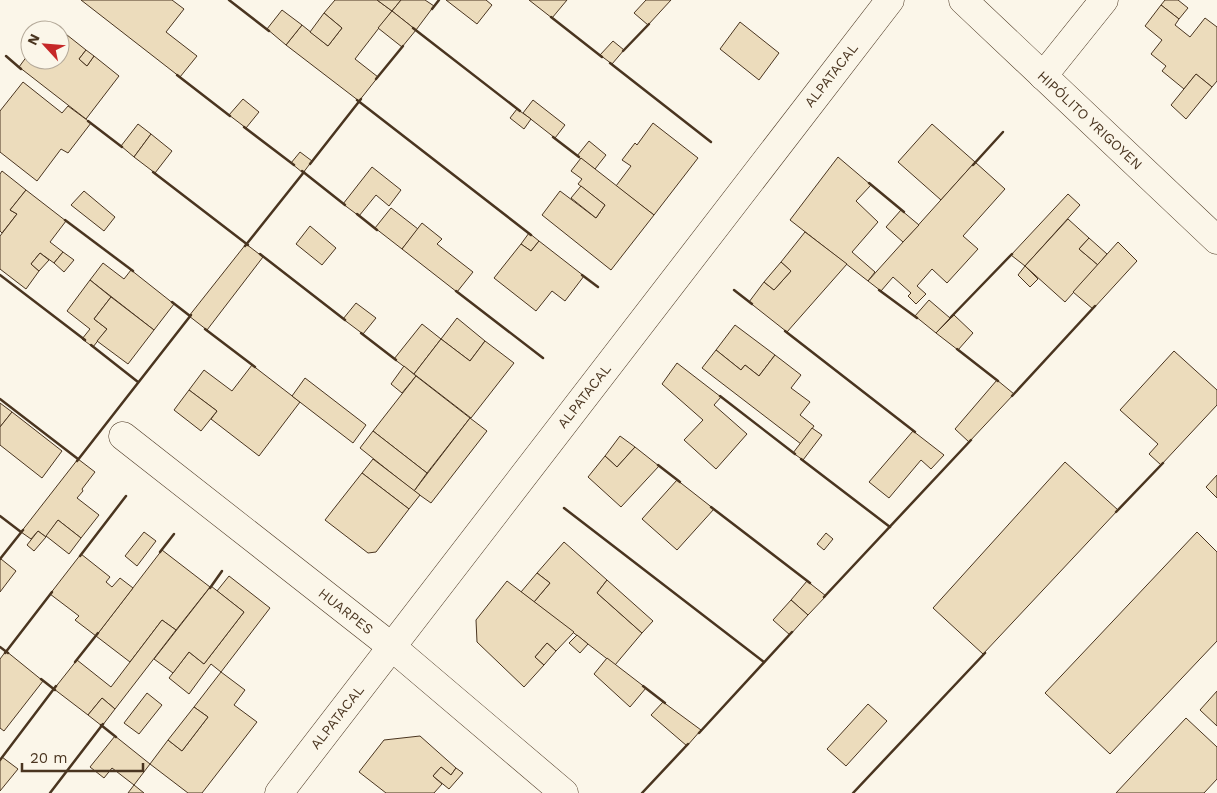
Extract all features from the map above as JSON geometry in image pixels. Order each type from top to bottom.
[{"type":"street","name":"ALPATACAL","points":[[279,793],[890,0]]},
{"type":"street","name":"HIPÓLITO YRIGOYEN","points":[[963,0],[1217,240]]},
{"type":"street","points":[[1043,76],[1104,0]]},
{"type":"street","name":"HUARPES","points":[[123,436],[392,647],[564,793]]},
{"type":"building","points":[[81,0],[172,0],[184,9],[166,32],[197,56],[180,77]]},
{"type":"building","points":[[335,0],[377,0],[392,11],[355,59],[378,77],[359,101],[286,45],[302,25],[328,46],[342,28],[324,13]]},
{"type":"building","points":[[377,0],[401,0],[392,11]]},
{"type":"building","points":[[401,0],[425,0],[434,6],[416,30],[392,11]]},
{"type":"building","points":[[446,0],[486,0],[492,5],[477,24]]},
{"type":"building","points":[[529,0],[567,0],[552,18]]},
{"type":"building","points":[[646,0],[671,0],[648,25],[634,13]]},
{"type":"building","points":[[1165,0],[1178,0],[1188,8],[1179,19],[1161,5]]},
{"type":"building","points":[[1161,5],[1179,19],[1175,25],[1190,37],[1205,18],[1217,27],[1217,81],[1212,87],[1196,74],[1184,89],[1162,71],[1166,66],[1151,54],[1162,40],[1145,26]]},
{"type":"building","points":[[282,10],[302,25],[286,45],[267,29]]},
{"type":"building","points":[[392,11],[416,30],[402,47],[378,28]]},
{"type":"building","points":[[324,13],[342,28],[328,46],[310,32]]},
{"type":"building","points":[[740,22],[779,53],[759,80],[720,49]]},
{"type":"building","points":[[70,37],[86,50],[79,59],[87,66],[94,56],[119,76],[86,119],[23,70],[70,70]]},
{"type":"building","points":[[613,41],[624,50],[612,64],[600,55]]},
{"type":"building","points":[[86,50],[94,56],[87,66],[79,59]]},
{"type":"building","points":[[1196,74],[1212,87],[1186,119],[1171,105]]},
{"type":"building","points":[[23,82],[62,113],[68,106],[91,123],[68,153],[61,149],[37,181],[0,152],[0,111]]},
{"type":"building","points":[[243,99],[259,112],[246,128],[229,115]]},
{"type":"building","points":[[533,100],[565,125],[555,138],[523,113]]},
{"type":"building","points":[[517,109],[531,119],[524,129],[510,118]]},
{"type":"building","points":[[653,123],[698,158],[654,215],[616,186],[631,166],[622,160],[635,143],[637,145]]},
{"type":"building","points":[[138,124],[151,134],[134,157],[121,146]]},
{"type":"building","points":[[932,124],[975,162],[941,200],[898,162]]},
{"type":"building","points":[[151,134],[172,151],[155,173],[134,157]]},
{"type":"building","points":[[589,141],[606,155],[595,169],[577,156]]},
{"type":"building","points":[[300,152],[312,161],[303,173],[291,163]]},
{"type":"building","points":[[838,157],[871,185],[856,201],[878,222],[852,252],[875,272],[868,281],[790,220]]},
{"type":"building","points":[[581,158],[654,215],[611,270],[542,215],[560,191],[596,218],[605,205],[578,184],[582,179],[571,171]]},
{"type":"building","points":[[975,162],[1005,189],[963,236],[978,249],[947,283],[932,269],[917,286],[926,294],[916,304],[908,296],[911,293],[893,277],[881,291],[868,281]]},
{"type":"building","points":[[372,167],[401,190],[389,206],[376,195],[359,216],[343,204]]},
{"type":"building","points":[[2,171],[26,190],[10,210],[17,214],[2,233],[0,231],[0,174]]},
{"type":"building","points":[[581,186],[605,205],[596,218],[571,198]]},
{"type":"building","points":[[26,190],[66,221],[50,242],[63,252],[54,263],[40,253],[31,264],[39,271],[26,289],[0,269],[0,236],[17,214],[10,210]]},
{"type":"building","points":[[84,191],[115,217],[104,231],[71,205]]},
{"type":"building","points":[[1068,194],[1080,205],[1025,266],[1011,255]]},
{"type":"building","points":[[391,208],[418,229],[402,249],[375,228]]},
{"type":"building","points":[[901,210],[919,225],[903,242],[886,227]]},
{"type":"building","points":[[1068,219],[1089,238],[1079,249],[1098,265],[1065,302],[1025,266]]},
{"type":"building","points":[[422,223],[442,239],[437,244],[473,272],[457,292],[402,249]]},
{"type":"building","points":[[310,226],[336,248],[322,265],[296,244]]},
{"type":"building","points":[[805,232],[847,264],[787,332],[749,302],[764,282],[774,290],[791,271],[781,262]]},
{"type":"building","points":[[529,233],[539,241],[531,251],[521,244]]},
{"type":"building","points":[[1089,238],[1107,254],[1098,265],[1079,249]]},
{"type":"building","points":[[539,241],[584,276],[565,301],[552,291],[536,311],[494,278],[521,244],[531,251]]},
{"type":"building","points":[[1118,242],[1137,261],[1093,309],[1073,292]]},
{"type":"building","points":[[246,244],[263,257],[207,330],[189,316]]},
{"type":"building","points":[[63,252],[74,260],[64,272],[54,263]]},
{"type":"building","points":[[40,253],[49,260],[39,271],[31,264]]},
{"type":"building","points":[[781,262],[791,271],[774,290],[764,282]]},
{"type":"building","points":[[103,263],[124,279],[131,270],[174,304],[154,330],[90,280]]},
{"type":"building","points":[[1025,266],[1038,279],[1030,287],[1018,275]]},
{"type":"building","points":[[90,280],[111,297],[94,319],[107,329],[93,347],[82,339],[90,329],[67,311]]},
{"type":"building","points":[[111,297],[154,330],[128,364],[97,341],[107,329],[94,319]]},
{"type":"building","points":[[929,300],[950,318],[936,333],[915,316]]},
{"type":"building","points":[[356,303],[376,318],[363,334],[343,319]]},
{"type":"building","points":[[954,315],[973,333],[958,350],[936,333]]},
{"type":"building","points":[[457,318],[485,341],[470,361],[441,339]]},
{"type":"building","points":[[422,324],[441,339],[414,374],[394,359]]},
{"type":"building","points":[[735,325],[775,355],[759,376],[745,365],[741,370],[716,350]]},
{"type":"building","points":[[441,339],[470,361],[485,341],[514,363],[471,418],[414,374]]},
{"type":"building","points":[[716,350],[741,370],[745,365],[759,376],[775,355],[801,375],[791,388],[810,402],[800,415],[814,426],[801,444],[702,368]]},
{"type":"building","points":[[1174,351],[1217,390],[1217,405],[1161,465],[1149,454],[1158,444],[1120,410]]},
{"type":"building","points":[[677,363],[721,397],[714,405],[747,434],[716,469],[684,440],[703,420],[662,384]]},
{"type":"building","points":[[252,365],[300,402],[259,456],[211,419],[217,411],[189,390],[204,370],[232,391]]},
{"type":"building","points":[[404,366],[416,376],[402,393],[391,384]]},
{"type":"building","points":[[416,376],[470,418],[427,473],[373,431]]},
{"type":"building","points":[[305,378],[366,425],[353,443],[292,396]]},
{"type":"building","points":[[997,380],[1014,394],[969,442],[955,429]]},
{"type":"building","points":[[189,390],[217,411],[201,431],[174,410]]},
{"type":"building","points":[[0,403],[12,412],[0,427]]},
{"type":"building","points":[[12,412],[62,451],[42,478],[0,445],[0,427]]},
{"type":"building","points":[[470,418],[487,431],[431,503],[414,491]]},
{"type":"building","points":[[812,428],[822,435],[803,460],[793,453]]},
{"type":"building","points":[[373,431],[427,473],[414,491],[360,448]]},
{"type":"building","points":[[913,431],[944,455],[931,469],[921,460],[889,498],[869,482]]},
{"type":"building","points":[[620,436],[635,447],[617,467],[605,456]]},
{"type":"building","points":[[635,447],[659,466],[621,507],[588,477],[605,456],[617,467]]},
{"type":"building","points":[[78,459],[95,472],[77,498],[99,515],[81,538],[58,520],[46,537],[38,531],[31,539],[21,532]]},
{"type":"building","points":[[373,459],[420,495],[409,509],[362,473]]},
{"type":"building","points":[[1065,462],[1118,510],[983,654],[933,608]]},
{"type":"building","points":[[362,473],[409,509],[376,552],[368,553],[325,520]]},
{"type":"building","points":[[1217,475],[1217,498],[1206,487]]},
{"type":"building","points":[[677,480],[714,509],[677,550],[642,519]]},
{"type":"building","points":[[58,520],[81,538],[69,554],[46,536]]},
{"type":"building","points":[[38,531],[46,537],[34,551],[27,545]]},
{"type":"building","points":[[144,532],[156,541],[137,566],[125,556]]},
{"type":"building","points":[[1197,532],[1217,552],[1217,641],[1110,754],[1045,693]]},
{"type":"building","points":[[826,533],[833,539],[824,550],[817,544]]},
{"type":"building","points":[[564,542],[607,580],[597,593],[642,633],[615,665],[534,602],[550,583],[537,573]]},
{"type":"building","points":[[162,550],[210,587],[176,630],[162,620],[130,662],[96,636]]},
{"type":"building","points":[[81,554],[110,577],[106,582],[112,587],[120,578],[133,588],[96,636],[75,620],[79,616],[50,594]]},
{"type":"building","points":[[0,559],[16,571],[0,592]]},
{"type":"building","points":[[537,573],[550,583],[534,602],[521,592]]},
{"type":"building","points":[[229,576],[270,608],[221,672],[211,664],[189,694],[169,678],[189,652],[204,664],[244,612],[217,591]]},
{"type":"building","points":[[607,580],[653,621],[642,633],[597,593]]},
{"type":"building","points":[[507,581],[574,632],[556,651],[547,643],[535,657],[544,665],[524,687],[477,642],[476,620]]},
{"type":"building","points":[[807,581],[826,596],[808,615],[791,600]]},
{"type":"building","points":[[211,586],[244,612],[204,664],[189,652],[173,673],[154,659]]},
{"type":"building","points":[[791,600],[808,615],[790,635],[773,620]]},
{"type":"building","points":[[162,620],[176,630],[115,709],[102,698],[88,715],[54,689],[77,660],[111,687]]},
{"type":"building","points":[[577,635],[588,644],[580,653],[569,643]]},
{"type":"building","points":[[547,643],[556,651],[544,665],[535,657]]},
{"type":"building","points":[[6,651],[43,681],[4,731],[0,728],[0,659]]},
{"type":"building","points":[[607,658],[646,688],[630,707],[594,674]]},
{"type":"building","points":[[221,672],[245,690],[234,705],[257,722],[202,793],[188,793],[150,764],[168,740],[182,751],[208,717],[194,707]]},
{"type":"building","points":[[1217,691],[1217,726],[1200,710]]},
{"type":"building","points":[[147,693],[162,705],[139,734],[124,723]]},
{"type":"building","points":[[102,698],[115,709],[102,726],[88,715]]},
{"type":"building","points":[[663,702],[701,730],[687,746],[651,715]]},
{"type":"building","points":[[868,704],[887,721],[846,766],[827,749]]},
{"type":"building","points":[[194,707],[208,717],[182,751],[168,740]]},
{"type":"building","points":[[1186,718],[1217,747],[1217,779],[1204,793],[1116,793]]},
{"type":"building","points":[[115,736],[150,764],[134,785],[112,768],[104,778],[90,767]]},
{"type":"building","points":[[420,736],[456,768],[451,775],[441,767],[433,776],[442,784],[434,793],[386,793],[359,772],[384,740]]},
{"type":"building","points":[[2,757],[18,769],[0,791],[0,760]]},
{"type":"building","points":[[441,767],[451,775],[456,768],[463,773],[449,789],[433,776]]},
{"type":"building","points":[[134,785],[144,793],[128,793]]},
{"type":"wall","points":[[229,0],[269,31]]},
{"type":"wall","points":[[432,9],[439,0]]},
{"type":"wall","points":[[551,17],[602,57]]},
{"type":"wall","points":[[623,51],[649,24]]},
{"type":"wall","points":[[413,28],[520,111]]},
{"type":"wall","points":[[376,79],[403,46]]},
{"type":"wall","points":[[6,56],[20,68]]},
{"type":"wall","points":[[610,63],[711,142]]},
{"type":"wall","points":[[177,75],[230,116]]},
{"type":"wall","points":[[310,164],[361,99]]},
{"type":"wall","points":[[357,100],[531,235]]},
{"type":"wall","points":[[88,121],[122,147]]},
{"type":"wall","points":[[244,127],[294,165]]},
{"type":"wall","points":[[973,165],[1003,132]]},
{"type":"wall","points":[[553,137],[579,157]]},
{"type":"wall","points":[[302,171],[345,205]]},
{"type":"wall","points":[[153,172],[248,245]]},
{"type":"wall","points":[[245,246],[304,172]]},
{"type":"wall","points":[[869,183],[904,212]]},
{"type":"wall","points":[[357,214],[377,230]]},
{"type":"wall","points":[[65,220],[133,271]]},
{"type":"wall","points":[[260,254],[345,320]]},
{"type":"wall","points":[[951,317],[1012,254]]},
{"type":"wall","points":[[0,275],[85,340]]},
{"type":"wall","points":[[582,275],[598,287]]},
{"type":"wall","points":[[734,290],[752,304]]},
{"type":"wall","points":[[879,290],[917,318]]},
{"type":"wall","points":[[456,291],[543,358]]},
{"type":"wall","points":[[172,302],[190,316]]},
{"type":"wall","points":[[1012,396],[1095,306]]},
{"type":"wall","points":[[77,461],[191,315]]},
{"type":"wall","points":[[205,329],[255,367]]},
{"type":"wall","points":[[785,331],[915,432]]},
{"type":"wall","points":[[361,333],[396,360]]},
{"type":"wall","points":[[91,345],[138,382]]},
{"type":"wall","points":[[957,349],[998,381]]},
{"type":"wall","points":[[720,396],[795,454]]},
{"type":"wall","points":[[0,399],[78,459]]},
{"type":"wall","points":[[824,597],[971,440]]},
{"type":"wall","points":[[801,459],[890,527]]},
{"type":"wall","points":[[1116,512],[1163,463]]},
{"type":"wall","points":[[658,465],[680,482]]},
{"type":"wall","points":[[80,556],[126,496]]},
{"type":"wall","points":[[711,507],[810,583]]},
{"type":"wall","points":[[564,508],[764,662]]},
{"type":"wall","points":[[0,516],[21,532]]},
{"type":"wall","points":[[0,559],[23,530]]},
{"type":"wall","points":[[160,552],[174,534]]},
{"type":"wall","points":[[210,588],[222,571]]},
{"type":"wall","points":[[5,653],[52,592]]},
{"type":"wall","points":[[699,733],[792,632]]},
{"type":"wall","points":[[75,662],[98,633]]},
{"type":"wall","points":[[0,647],[8,653]]},
{"type":"wall","points":[[853,793],[985,653]]},
{"type":"wall","points":[[41,679],[55,690]]},
{"type":"wall","points":[[0,760],[56,686]]},
{"type":"wall","points":[[643,686],[665,703]]},
{"type":"wall","points":[[50,793],[103,724]]},
{"type":"wall","points":[[101,725],[116,737]]},
{"type":"wall","points":[[642,793],[688,744]]}]
